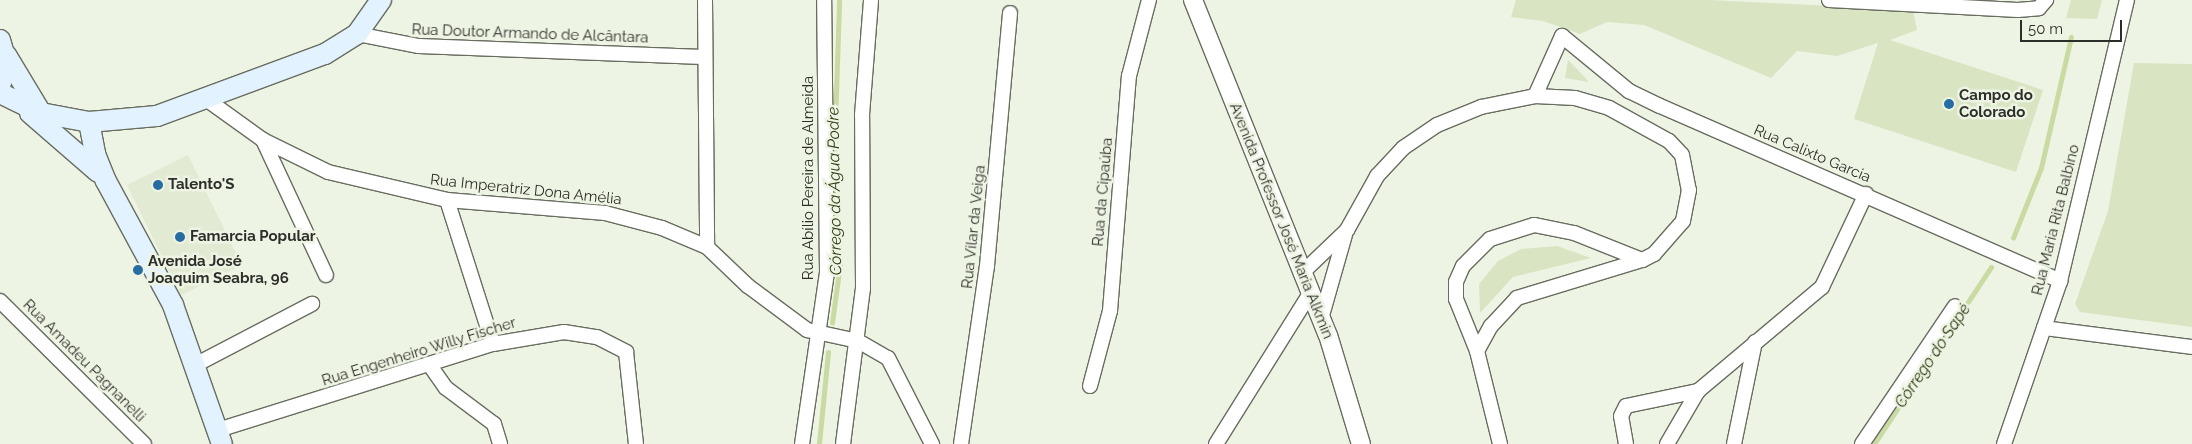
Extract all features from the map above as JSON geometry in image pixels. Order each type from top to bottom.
[{"type":"main road","points":[[0,93],[41,113],[89,122],[157,116],[325,54],[357,34],[381,0]]},
{"type":"main road","points":[[0,85],[3,47]]},
{"type":"main road","points":[[3,47],[41,113]]},
{"type":"main road","points":[[20,104],[71,144],[106,181]]},
{"type":"main road","points":[[89,122],[95,154],[106,181],[155,265],[197,364],[220,437]]},
{"type":"street","points":[[705,0],[703,57],[707,247]]},
{"type":"street","name":"Rua Abílio Pereira de Almeida","points":[[802,444],[828,238],[824,0]]},
{"type":"street","points":[[843,444],[858,341],[864,250],[862,115],[871,0]]},
{"type":"street","name":"Rua da Cipaúba","points":[[1090,386],[1110,311],[1129,76],[1149,0]]},
{"type":"street","name":"Avenida Professor José Maria Alkmin","points":[[1193,0],[1309,295],[1321,319],[1361,444]]},
{"type":"street","points":[[1829,0],[2043,4]]},
{"type":"street","name":"Rua Maria Rita Balbino","points":[[2004,444],[2060,281],[2127,0]]},
{"type":"street","name":"Rua Vilar da Veiga","points":[[961,444],[987,266],[1010,13]]},
{"type":"street","name":"Rua Doutor Armando de Alcântara","points":[[357,34],[419,46],[703,57]]},
{"type":"street","name":"Rua Calixto Garcia","points":[[1535,96],[1562,36],[1629,91],[2060,281]]},
{"type":"street","points":[[1321,319],[1346,230],[1377,176],[1419,136],[1481,107],[1535,96],[1575,98],[1609,108],[1657,132],[1682,155],[1690,190],[1683,221],[1664,247],[1642,260],[1517,298],[1492,326],[1477,351]]},
{"type":"street","name":"Rua Imperatriz Dona Amélia","points":[[206,99],[263,140],[328,172],[446,200],[605,213],[662,228],[707,247],[778,310],[817,334],[858,341],[888,358],[932,444]]},
{"type":"street","points":[[263,140],[326,275]]},
{"type":"street","points":[[1666,444],[1698,391],[1822,287],[1866,194]]},
{"type":"street","points":[[446,200],[493,344]]},
{"type":"street","points":[[1500,444],[1477,351],[1459,315],[1456,282],[1472,254],[1503,232],[1534,225],[1556,228],[1642,260]]},
{"type":"street","points":[[1301,274],[1346,230]]},
{"type":"street","points":[[1216,444],[1309,295]]},
{"type":"street","name":"Rua Amadeu Pagnanelli","points":[[0,301],[144,444]]},
{"type":"street","points":[[197,364],[312,304]]},
{"type":"street","points":[[1862,444],[1954,306]]},
{"type":"street","points":[[2044,328],[2192,347]]},
{"type":"street","name":"Rua Engenheiro Willy Fischer","points":[[220,437],[429,364],[493,344],[564,332],[590,335],[622,348],[631,373],[636,444]]},
{"type":"street","points":[[1734,444],[1755,342]]},
{"type":"street","points":[[429,364],[446,388],[494,424],[500,444]]},
{"type":"street","points":[[1626,444],[1621,416],[1626,406],[1698,391]]},
{"type":"shaded area","points":[[1516,0],[1710,0],[1913,10],[1917,30],[1890,40],[2043,90],[2016,172],[1854,119],[1878,43],[1837,56],[1797,51],[1771,78],[1644,25],[1607,22],[1580,34],[1543,21],[1511,17]]},
{"type":"shaded area","points":[[2071,0],[2102,0],[2097,19],[2066,18]]},
{"type":"shaded area","points":[[1568,60],[1577,69],[1589,82],[1565,78]]},
{"type":"shaded area","points":[[2134,63],[2192,64],[2192,327],[2080,312],[2075,304],[2108,211]]},
{"type":"shaded area","points":[[188,155],[242,266],[181,295],[127,185]]},
{"type":"shaded area","points":[[1557,246],[1591,258],[1513,277],[1480,313],[1479,284],[1498,261],[1521,249]]},
{"type":"waterway","name":"Córrego da Água Podre","points":[[832,323],[840,264],[833,185],[839,0]]},
{"type":"waterway","name":"Córrego do Sapé","points":[[2013,238],[2041,168],[2071,37]]},
{"type":"waterway","name":"Córrego do Sapé","points":[[1874,444],[1991,267]]},
{"type":"waterway","name":"Córrego da Água Podre","points":[[819,444],[828,352]]},
{"type":"place","name":"Campo do Colorado","points":[[1949,104]]},
{"type":"place","name":"Talento'S","points":[[158,185]]},
{"type":"place","name":"Famarcia Popular","points":[[180,237]]},
{"type":"place","name":"Avenida José Joaquim Seabra, 96","points":[[138,270]]}]
